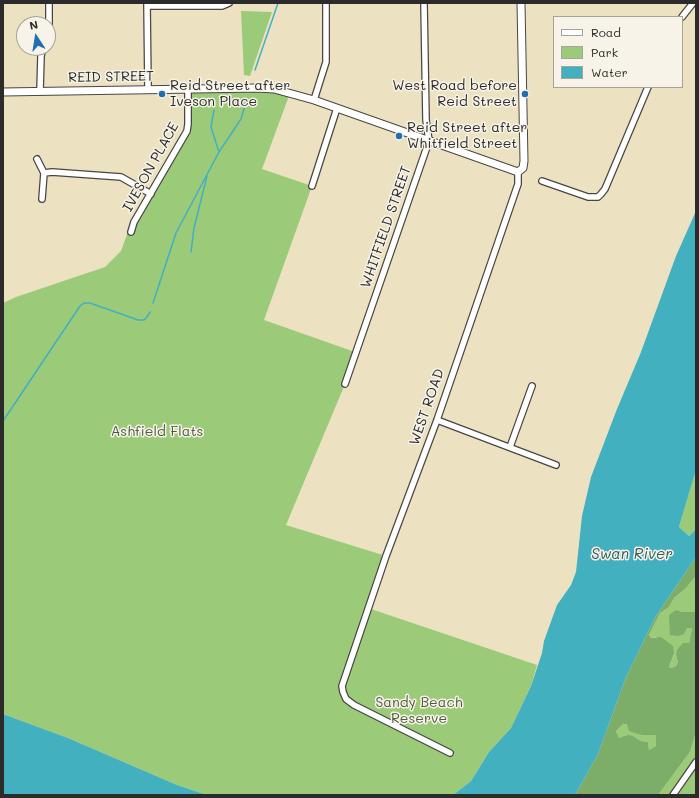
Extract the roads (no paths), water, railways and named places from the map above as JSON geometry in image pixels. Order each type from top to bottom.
[{"type":"street","points":[[49,3],[50,16]]},
{"type":"street","points":[[148,89],[147,4],[222,6],[230,3]]},
{"type":"street","points":[[314,100],[326,62],[326,3]]},
{"type":"street","name":"WHITFIELD STREET","points":[[345,384],[429,141],[426,120],[424,3]]},
{"type":"street","name":"WEST ROAD","points":[[450,753],[354,705],[346,699],[342,692],[342,686],[386,556],[437,420],[518,184],[518,172],[523,168],[521,3]]},
{"type":"street","points":[[683,16],[693,3]]},
{"type":"street","points":[[40,91],[41,56]]},
{"type":"street","name":"IVESON PLACE","points":[[131,232],[134,222],[187,131],[188,88]]},
{"type":"street","name":"REID STREET","points":[[3,92],[266,88],[284,91],[314,100],[518,172]]},
{"type":"street","points":[[542,181],[588,198],[601,194],[605,189],[648,88]]},
{"type":"street","points":[[312,186],[337,108]]},
{"type":"street","points":[[37,159],[44,173],[42,199]]},
{"type":"street","points":[[44,173],[52,172],[121,177],[151,194]]},
{"type":"street","points":[[510,447],[532,386]]},
{"type":"street","points":[[437,420],[556,465]]},
{"type":"street","points":[[673,795],[696,762]]},
{"type":"water","name":"Swan River","points":[[696,211],[696,470],[679,527],[689,536],[696,529],[696,557],[656,616],[626,677],[598,754],[575,795],[453,795],[471,781],[489,752],[511,728],[531,686],[542,653],[544,641],[557,605],[571,585],[576,572],[582,516],[591,477],[641,352],[676,256]]},
{"type":"water","points":[[3,714],[68,738],[177,785],[207,795],[3,795]]},
{"type":"waterway","points":[[255,70],[278,3]]},
{"type":"waterway","points":[[153,303],[176,233],[219,152],[241,119],[246,102]]},
{"type":"waterway","points":[[214,110],[211,127],[219,152]]},
{"type":"waterway","points":[[191,252],[194,228],[207,176]]},
{"type":"waterway","points":[[3,421],[80,306],[84,303],[90,303],[138,320],[144,320],[150,312]]},
{"type":"place","name":"Reid Street after Iveson Place","points":[[162,94]]},
{"type":"place","name":"West Road before Reid Street","points":[[525,94]]},
{"type":"place","name":"Reid Street after Whitfield Street","points":[[399,136]]},
{"type":"park label","name":"Ashfield Flats","points":[[157,432]]},
{"type":"park label","name":"Sandy Beach Reserve","points":[[419,712]]}]
